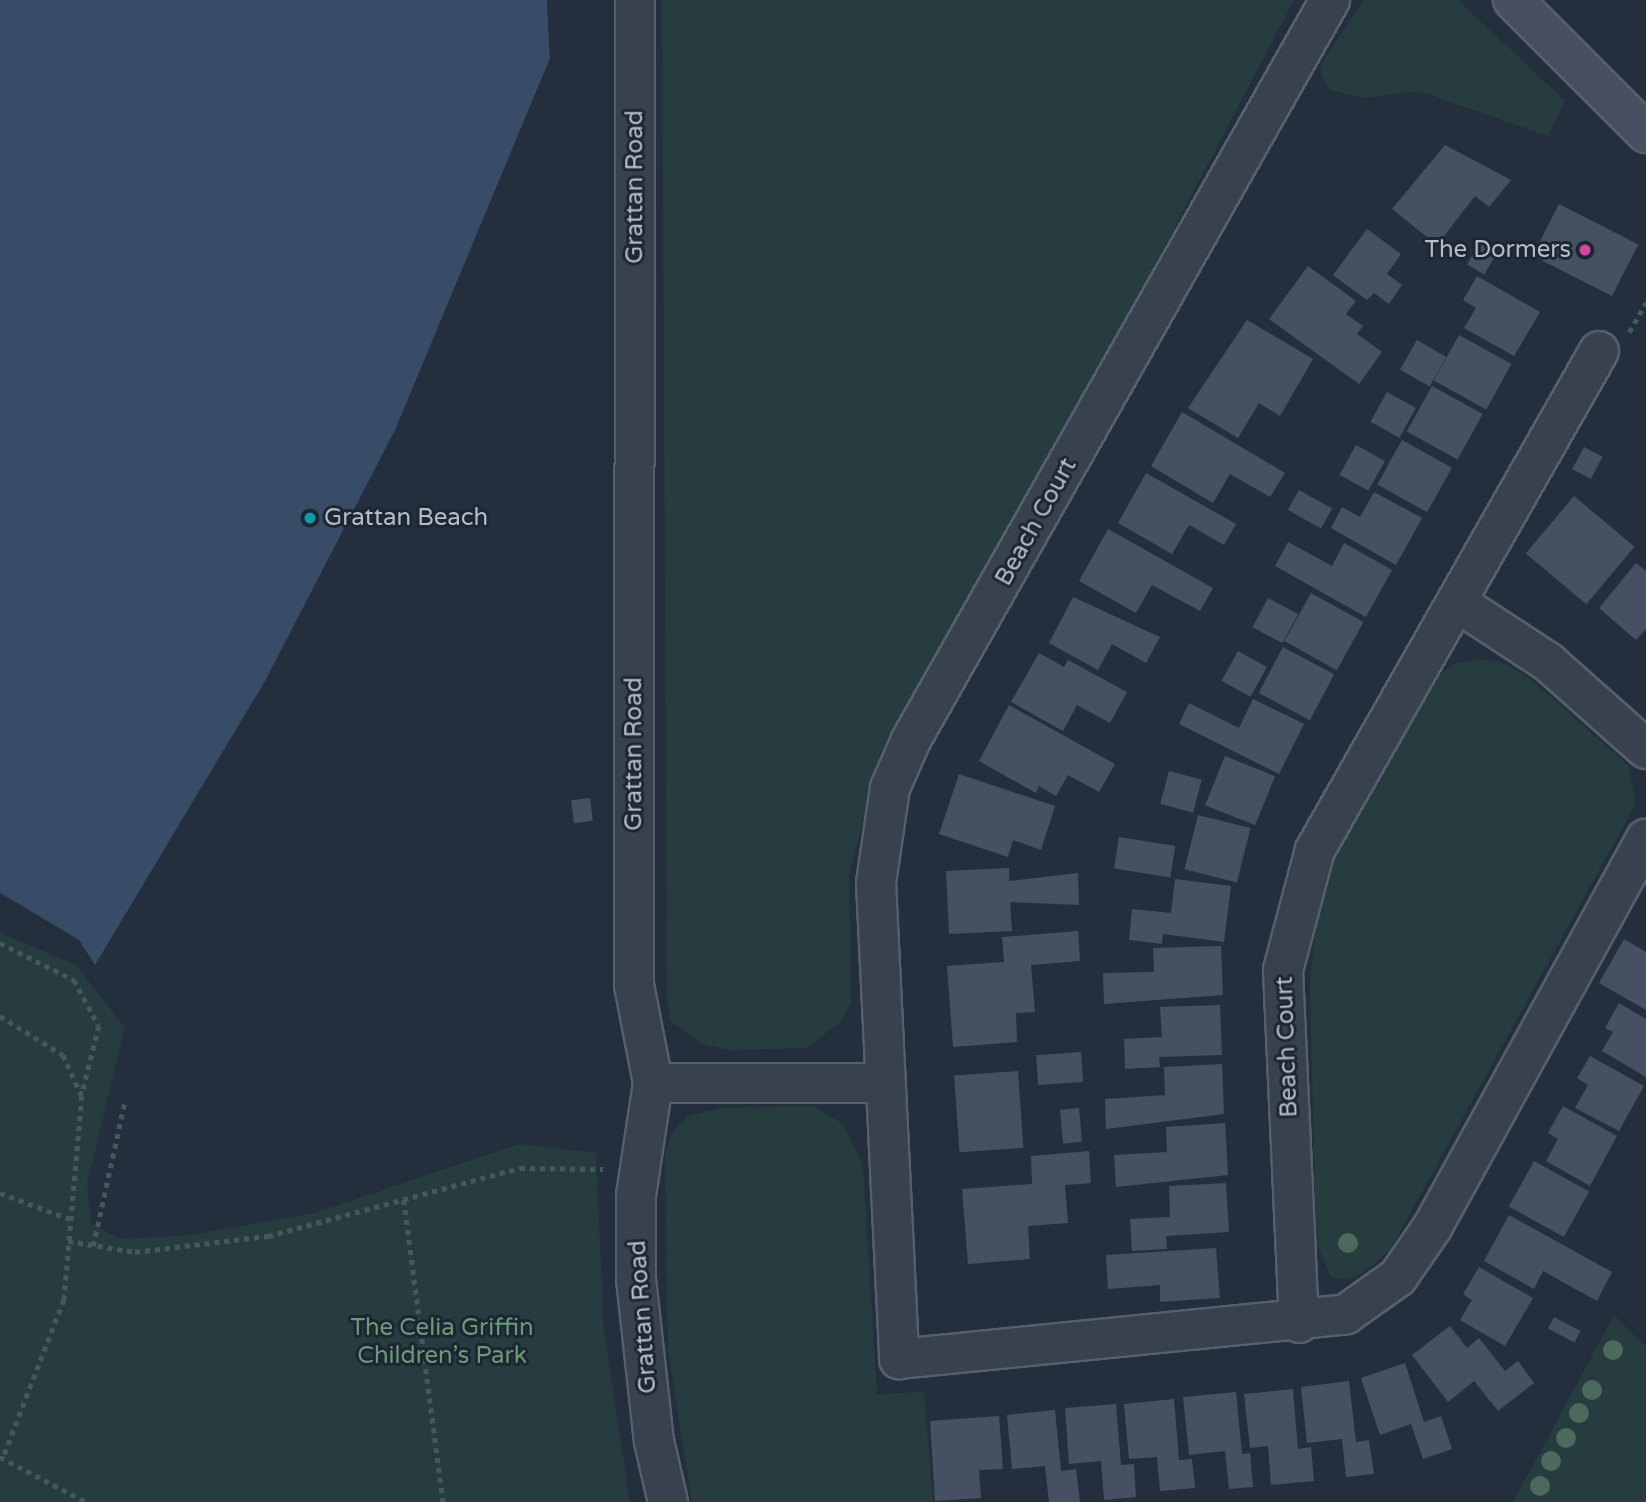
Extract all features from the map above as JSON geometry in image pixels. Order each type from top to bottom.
[{"type":"main road","points":[[1513,0],[1646,133]]},
{"type":"street","name":"Grattan Road","points":[[635,0],[635,985],[653,1083],[636,1195],[636,1279],[654,1441],[668,1502]]},
{"type":"street","name":"Beach Court","points":[[1331,0],[911,740],[890,788],[876,883],[883,1083],[899,1359],[1299,1323],[1346,1314],[1398,1277],[1433,1226],[1646,839]]},
{"type":"street","name":"Beach Court","points":[[1299,1323],[1283,970],[1315,850],[1458,603],[1599,351]]},
{"type":"street","points":[[1458,603],[1548,662],[1646,749]]},
{"type":"street","points":[[653,1083],[883,1083]]},
{"type":"path","points":[[0,943],[74,980],[99,1026],[82,1096],[64,1300],[2,1457],[86,1502]]},
{"type":"path","points":[[0,1016],[63,1055],[82,1096]]},
{"type":"path","points":[[93,1246],[125,1101]]},
{"type":"path","points":[[68,1241],[135,1252],[268,1236],[520,1168],[611,1169]]},
{"type":"path","points":[[0,1192],[70,1219]]},
{"type":"path","points":[[404,1200],[443,1502]]},
{"type":"green space","points":[[662,0],[1294,0],[1072,423],[880,755],[849,875],[851,1002],[841,1022],[806,1048],[729,1050],[701,1044],[670,1020],[667,998]]},
{"type":"green space","points":[[1364,0],[1458,0],[1565,101],[1548,136],[1419,91],[1362,98],[1330,90],[1321,75],[1322,62]]},
{"type":"green space","points":[[1474,660],[1499,661],[1528,677],[1628,765],[1636,803],[1390,1250],[1363,1273],[1347,1280],[1331,1277],[1316,1242],[1310,988],[1315,930],[1333,862],[1432,681],[1453,664]]},
{"type":"green space","name":"The Celia Griffin Children’s Park","points":[[0,933],[76,965],[125,1028],[87,1183],[91,1223],[120,1239],[191,1235],[315,1213],[519,1144],[596,1153],[604,1331],[630,1502],[0,1502]]},
{"type":"green space","points":[[813,1106],[843,1124],[863,1165],[877,1394],[924,1392],[933,1502],[692,1502],[668,1350],[665,1154],[673,1131],[688,1116],[719,1108]]},
{"type":"green space","points":[[1614,1315],[1646,1347],[1646,1502],[1513,1502]]},
{"type":"water","points":[[0,0],[547,0],[550,58],[395,430],[265,681],[95,965],[79,940],[0,893]]},
{"type":"pier","points":[[547,0],[553,58],[550,67],[550,58]]},
{"type":"pier","points":[[0,893],[79,940],[93,967],[77,943]]},
{"type":"building","points":[[1445,145],[1511,180],[1489,207],[1475,196],[1437,245],[1392,209]]},
{"type":"building","name":"The Dormers","points":[[1559,204],[1638,244],[1612,296],[1533,256]]},
{"type":"building","points":[[1367,229],[1401,254],[1387,274],[1402,285],[1389,304],[1374,293],[1367,300],[1333,275]]},
{"type":"building","points":[[1480,242],[1497,252],[1484,275],[1467,265]]},
{"type":"building","points":[[1308,266],[1356,301],[1346,314],[1363,326],[1357,334],[1382,352],[1359,384],[1269,319]]},
{"type":"building","points":[[1477,276],[1540,312],[1514,356],[1464,328],[1476,308],[1463,300]]},
{"type":"building","points":[[1247,320],[1313,359],[1280,416],[1259,403],[1238,438],[1188,408]]},
{"type":"building","points":[[1459,335],[1511,364],[1486,410],[1434,380]]},
{"type":"building","points":[[1417,340],[1446,357],[1429,386],[1400,369]]},
{"type":"building","points":[[1432,386],[1483,414],[1458,460],[1407,431]]},
{"type":"building","points":[[1387,392],[1416,408],[1399,438],[1371,422]]},
{"type":"building","points":[[1182,412],[1285,473],[1270,497],[1230,474],[1213,503],[1151,466]]},
{"type":"building","points":[[1402,440],[1452,468],[1427,512],[1377,485]]},
{"type":"building","points":[[1356,445],[1385,461],[1368,491],[1340,475]]},
{"type":"building","points":[[1584,447],[1603,457],[1591,479],[1572,469]]},
{"type":"building","points":[[1146,473],[1236,524],[1224,545],[1189,525],[1172,554],[1118,523]]},
{"type":"building","points":[[1299,490],[1332,508],[1321,529],[1288,510]]},
{"type":"building","points":[[1374,492],[1422,518],[1396,565],[1331,528],[1342,507],[1360,517]]},
{"type":"building","points":[[1574,496],[1635,547],[1586,604],[1526,553]]},
{"type":"building","points":[[1108,529],[1213,588],[1200,611],[1152,585],[1136,613],[1079,581]]},
{"type":"building","points":[[1288,542],[1332,566],[1344,543],[1392,570],[1366,617],[1275,566]]},
{"type":"building","points":[[1636,563],[1646,571],[1646,629],[1636,640],[1599,608]]},
{"type":"building","points":[[1311,593],[1363,622],[1337,670],[1284,641]]},
{"type":"building","points":[[1073,597],[1160,637],[1146,663],[1112,644],[1098,670],[1049,643]]},
{"type":"building","points":[[1268,598],[1298,614],[1283,643],[1253,627]]},
{"type":"building","points":[[1283,647],[1334,674],[1310,720],[1259,693]]},
{"type":"building","points":[[1238,651],[1267,667],[1250,697],[1222,681]]},
{"type":"building","points":[[1039,653],[1064,667],[1068,660],[1127,692],[1110,723],[1077,705],[1063,731],[1011,702]]},
{"type":"building","points":[[1253,699],[1304,724],[1279,774],[1179,724],[1189,703],[1239,728]]},
{"type":"building","points":[[1009,705],[1115,764],[1099,792],[1068,775],[1056,796],[1039,786],[1036,793],[979,761]]},
{"type":"building","points":[[1225,756],[1275,776],[1255,825],[1205,805]]},
{"type":"building","points":[[1169,771],[1202,780],[1193,813],[1160,804]]},
{"type":"building","points":[[959,774],[1055,806],[1041,850],[1013,840],[1008,857],[939,834]]},
{"type":"building","points":[[590,798],[593,821],[574,823],[571,800]]},
{"type":"building","points":[[1198,815],[1250,828],[1237,882],[1184,869]]},
{"type":"building","points":[[1119,837],[1175,846],[1170,878],[1114,869]]},
{"type":"building","points":[[1009,868],[1009,881],[1078,873],[1079,905],[1010,902],[1012,931],[949,934],[946,871]]},
{"type":"building","points":[[1175,879],[1231,886],[1224,942],[1163,934],[1162,944],[1129,940],[1132,909],[1171,913]]},
{"type":"building","points":[[1078,931],[1080,961],[1031,965],[1035,1012],[1016,1013],[1017,1042],[953,1047],[947,966],[1004,962],[1002,937]]},
{"type":"building","points":[[1624,939],[1646,952],[1646,1010],[1599,983]]},
{"type":"building","points":[[1221,946],[1223,995],[1104,1004],[1103,973],[1154,972],[1153,948]]},
{"type":"building","points":[[1619,1003],[1646,1019],[1646,1077],[1602,1051],[1613,1032],[1605,1028]]},
{"type":"building","points":[[1220,1005],[1222,1055],[1159,1057],[1160,1067],[1125,1069],[1124,1039],[1162,1037],[1160,1007]]},
{"type":"building","points":[[1081,1052],[1083,1082],[1038,1085],[1036,1055]]},
{"type":"building","points":[[1590,1056],[1644,1086],[1619,1131],[1575,1108],[1588,1085],[1577,1078]]},
{"type":"building","points":[[1222,1064],[1224,1114],[1106,1129],[1105,1099],[1165,1095],[1164,1067]]},
{"type":"building","points":[[1018,1071],[1023,1148],[960,1152],[954,1075]]},
{"type":"building","points":[[1563,1106],[1617,1136],[1590,1186],[1546,1161],[1558,1139],[1548,1133]]},
{"type":"building","points":[[1079,1108],[1082,1142],[1063,1144],[1060,1110]]},
{"type":"building","points":[[1225,1123],[1228,1175],[1116,1187],[1114,1155],[1167,1152],[1166,1127]]},
{"type":"building","points":[[1089,1151],[1091,1183],[1065,1185],[1068,1223],[1028,1226],[1030,1259],[968,1264],[962,1189],[1032,1184],[1031,1156]]},
{"type":"building","points":[[1534,1161],[1589,1192],[1564,1237],[1509,1206]]},
{"type":"building","points":[[1226,1183],[1229,1232],[1166,1236],[1167,1249],[1132,1251],[1130,1219],[1170,1217],[1169,1186]]},
{"type":"building","points":[[1509,1215],[1612,1272],[1597,1301],[1543,1271],[1534,1289],[1484,1261]]},
{"type":"building","points":[[1216,1248],[1220,1298],[1160,1302],[1160,1285],[1108,1289],[1106,1255]]},
{"type":"building","points":[[1479,1267],[1533,1298],[1505,1346],[1460,1320],[1472,1300],[1463,1294]]},
{"type":"building","points":[[1554,1317],[1580,1331],[1574,1343],[1548,1328]]},
{"type":"building","points":[[1450,1326],[1467,1348],[1479,1338],[1505,1371],[1518,1361],[1534,1383],[1498,1411],[1474,1381],[1448,1402],[1412,1355]]},
{"type":"building","points":[[1405,1363],[1424,1422],[1441,1416],[1452,1449],[1423,1459],[1411,1424],[1380,1435],[1361,1378]]},
{"type":"building","points":[[1349,1381],[1356,1442],[1369,1440],[1374,1474],[1346,1477],[1342,1439],[1307,1443],[1301,1387]]},
{"type":"building","points":[[1293,1389],[1298,1449],[1311,1447],[1314,1481],[1271,1485],[1268,1446],[1250,1448],[1244,1394]]},
{"type":"building","points":[[1236,1392],[1242,1454],[1250,1453],[1253,1487],[1229,1489],[1225,1451],[1189,1455],[1183,1397]]},
{"type":"building","points":[[1174,1399],[1179,1460],[1192,1459],[1195,1488],[1160,1491],[1157,1457],[1129,1459],[1124,1404]]},
{"type":"building","points":[[1116,1404],[1121,1465],[1134,1464],[1136,1497],[1104,1500],[1101,1461],[1069,1464],[1065,1408]]},
{"type":"building","points":[[1055,1410],[1061,1471],[1076,1469],[1080,1502],[1049,1502],[1045,1466],[1012,1469],[1007,1415]]},
{"type":"building","points":[[999,1416],[1003,1469],[979,1470],[981,1498],[935,1501],[930,1421]]},
{"type":"place","name":"The Dormers","points":[[1585,250]]},
{"type":"place","name":"Grattan Beach","points":[[310,518]]}]
